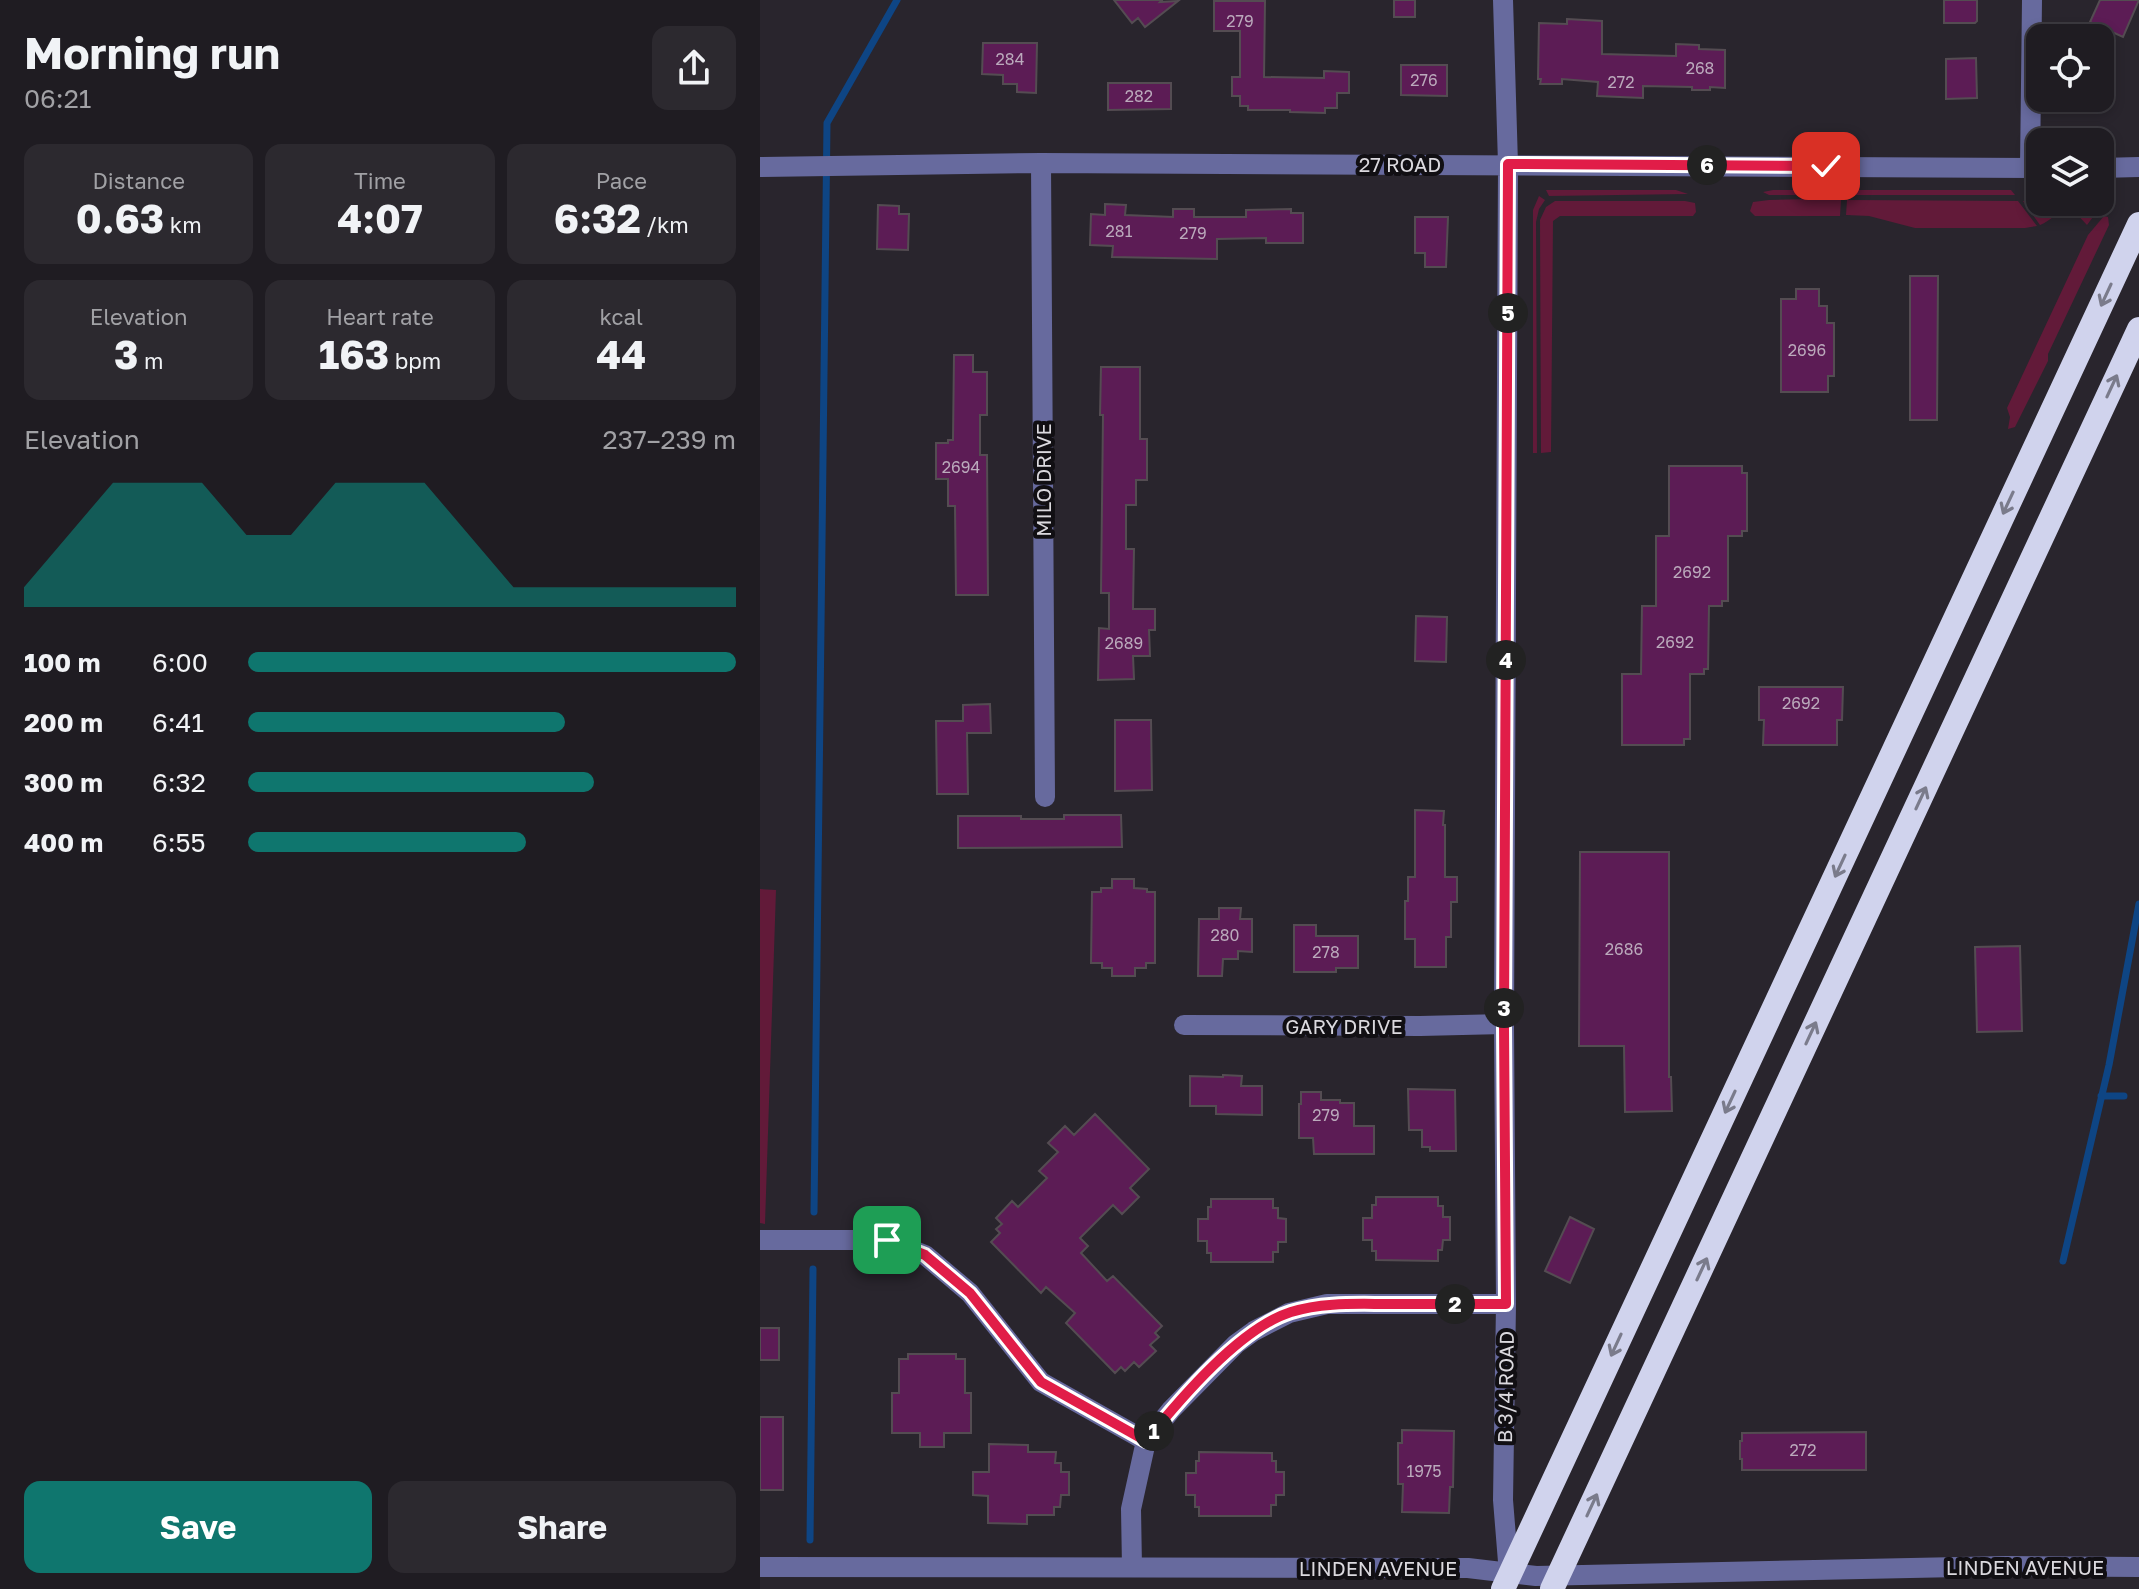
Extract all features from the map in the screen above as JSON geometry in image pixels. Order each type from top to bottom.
[{"type":"highway","points":[[1506,1582],[2139,224]]},
{"type":"highway","points":[[1556,1582],[2139,329]]},
{"type":"street","name":"B 3/4 ROAD","points":[[1503,0],[1508,164],[1503,1500],[1506,1582]]},
{"type":"street","points":[[2032,0],[2034,128]]},
{"type":"street","name":"27 ROAD","points":[[760,167],[1041,163],[2026,168]]},
{"type":"street","name":"MILO DRIVE","points":[[1041,163],[1045,797]]},
{"type":"street","points":[[2114,168],[2139,167]]},
{"type":"street","name":"GARY DRIVE","points":[[1184,1025],[1504,1024]]},
{"type":"street","points":[[760,1240],[887,1240],[925,1255],[970,1293],[1041,1382],[1146,1441]]},
{"type":"street","points":[[1132,1567],[1131,1509],[1146,1441],[1171,1410],[1236,1344],[1254,1331],[1289,1313],[1327,1304],[1506,1304]]},
{"type":"street","name":"LINDEN AVENUE","points":[[760,1567],[1468,1568],[1506,1582],[1880,1579],[2007,1566],[2139,1567]]},
{"type":"shaded area","points":[[1546,190],[1676,190],[1688,194],[1549,196]]},
{"type":"shaded area","points":[[2011,190],[2015,195],[1769,195],[1763,192]]},
{"type":"shaded area","points":[[1539,196],[1545,200],[1536,222],[1537,453],[1533,453],[1533,210]]},
{"type":"shaded area","points":[[1841,200],[1840,216],[1755,216],[1750,211],[1753,202]]},
{"type":"shaded area","points":[[1847,200],[2018,201],[2026,216],[2037,226],[1915,228],[1869,216],[1846,215]]},
{"type":"shaded area","points":[[1555,201],[1685,201],[1695,203],[1696,212],[1693,216],[1560,216],[1553,221],[1551,452],[1541,453],[1540,220],[1546,207]]},
{"type":"shaded area","points":[[2034,216],[2054,216],[2047,221],[2040,225]]},
{"type":"shaded area","points":[[2079,216],[2094,216],[2087,225]]},
{"type":"shaded area","points":[[2104,216],[2108,217],[2109,225],[2048,354],[2048,361],[2015,427],[2008,429],[2010,417],[2007,408],[2088,235]]},
{"type":"shaded area","points":[[760,889],[776,890],[765,1224],[760,1223]]},
{"type":"building","points":[[1114,0],[1178,1],[1145,27],[1138,18],[1132,23]]},
{"type":"building","points":[[1394,0],[1415,0],[1415,17],[1394,17]]},
{"type":"building","points":[[1944,0],[1977,0],[1977,21],[1944,23]]},
{"type":"building","points":[[2100,0],[2139,0],[2123,37],[2114,33],[2114,24],[2090,22]]},
{"type":"building","points":[[1214,1],[1265,1],[1264,77],[1324,78],[1324,71],[1349,72],[1349,93],[1337,93],[1337,108],[1325,108],[1325,113],[1248,110],[1248,106],[1240,106],[1240,96],[1232,96],[1232,77],[1240,77],[1240,31],[1214,31]]},
{"type":"building","points":[[1567,19],[1602,21],[1602,54],[1676,56],[1676,44],[1725,50],[1725,88],[1692,90],[1692,87],[1643,86],[1643,98],[1597,96],[1598,82],[1562,79],[1562,84],[1540,84],[1539,23],[1567,24]]},
{"type":"building","points":[[983,43],[1037,43],[1036,93],[1017,92],[1017,84],[1003,84],[1003,75],[982,74]]},
{"type":"building","points":[[1976,58],[1977,98],[1946,99],[1946,59]]},
{"type":"building","points":[[1401,65],[1447,65],[1447,96],[1401,95]]},
{"type":"building","points":[[1108,83],[1171,83],[1171,109],[1108,110]]},
{"type":"building","points":[[1105,204],[1126,205],[1125,215],[1173,217],[1173,209],[1194,209],[1194,217],[1246,217],[1246,210],[1291,209],[1291,213],[1303,213],[1303,243],[1266,243],[1266,238],[1217,239],[1217,259],[1112,257],[1113,246],[1090,245],[1091,214],[1105,215]]},
{"type":"building","points":[[878,205],[899,206],[899,214],[909,214],[908,250],[877,249]]},
{"type":"building","points":[[1415,217],[1448,217],[1446,267],[1425,267],[1425,253],[1415,253]]},
{"type":"building","points":[[1910,276],[1938,276],[1937,420],[1910,420]]},
{"type":"building","points":[[1796,289],[1819,289],[1819,306],[1827,306],[1827,323],[1834,323],[1834,376],[1828,376],[1828,392],[1781,392],[1781,299],[1796,299]]},
{"type":"building","points":[[954,355],[973,355],[973,372],[987,372],[987,415],[980,415],[980,455],[987,455],[988,595],[956,595],[955,506],[948,506],[948,479],[936,479],[936,443],[953,440]]},
{"type":"building","points":[[1101,367],[1140,367],[1140,439],[1147,439],[1147,480],[1136,480],[1136,505],[1126,505],[1126,549],[1134,549],[1133,609],[1155,609],[1155,630],[1149,630],[1150,656],[1133,656],[1134,679],[1098,680],[1099,628],[1109,629],[1109,593],[1101,593]]},
{"type":"building","points":[[1669,466],[1742,466],[1742,473],[1747,473],[1747,531],[1742,531],[1742,536],[1728,536],[1728,601],[1722,601],[1722,606],[1709,606],[1708,669],[1704,669],[1704,674],[1690,674],[1690,739],[1684,739],[1684,745],[1622,745],[1622,674],[1641,674],[1642,606],[1656,606],[1656,536],[1669,536]]},
{"type":"building","points":[[1416,616],[1447,617],[1446,662],[1415,661]]},
{"type":"building","points":[[1759,687],[1843,687],[1842,720],[1837,720],[1837,745],[1763,745],[1764,720],[1759,720]]},
{"type":"building","points":[[990,704],[991,733],[967,733],[968,794],[937,794],[936,721],[963,721],[963,705]]},
{"type":"building","points":[[1115,720],[1151,720],[1152,790],[1115,791]]},
{"type":"building","points":[[1415,810],[1444,811],[1445,877],[1457,877],[1457,902],[1451,902],[1451,937],[1446,937],[1446,967],[1415,967],[1415,939],[1405,939],[1408,877],[1415,877]]},
{"type":"building","points":[[1064,815],[1121,815],[1122,847],[958,848],[958,816],[1064,819]]},
{"type":"building","points":[[1580,852],[1669,852],[1669,1077],[1672,1111],[1625,1112],[1624,1046],[1579,1046]]},
{"type":"building","points":[[1112,879],[1134,879],[1134,888],[1155,892],[1155,963],[1146,963],[1146,968],[1135,968],[1135,976],[1112,976],[1112,968],[1102,968],[1102,963],[1091,963],[1092,892],[1112,888]]},
{"type":"building","points":[[1219,908],[1241,908],[1240,919],[1252,919],[1252,952],[1238,951],[1238,959],[1223,959],[1222,976],[1198,976],[1199,919],[1219,919]]},
{"type":"building","points":[[1294,925],[1316,925],[1316,936],[1358,936],[1358,968],[1336,968],[1336,972],[1294,972]]},
{"type":"building","points":[[2020,946],[2022,1031],[1977,1032],[1975,947]]},
{"type":"building","points":[[1190,1076],[1242,1076],[1241,1086],[1262,1086],[1262,1115],[1216,1114],[1216,1106],[1190,1106]]},
{"type":"building","points":[[1408,1089],[1455,1090],[1456,1151],[1430,1151],[1430,1147],[1422,1147],[1422,1130],[1409,1130]]},
{"type":"building","points":[[1301,1092],[1321,1092],[1321,1100],[1354,1103],[1354,1126],[1374,1126],[1374,1154],[1314,1154],[1313,1138],[1299,1138]]},
{"type":"building","points":[[1095,1114],[1149,1169],[1130,1188],[1139,1197],[1122,1214],[1113,1205],[1080,1238],[1088,1246],[1081,1253],[1107,1281],[1113,1276],[1162,1326],[1155,1333],[1159,1337],[1150,1345],[1156,1351],[1139,1367],[1134,1362],[1125,1371],[1121,1367],[1115,1373],[1066,1323],[1075,1313],[1046,1287],[1041,1293],[991,1242],[1000,1233],[996,1229],[1002,1224],[996,1218],[1012,1201],[1018,1207],[1047,1178],[1039,1171],[1058,1152],[1048,1143],[1065,1126],[1074,1135]]},
{"type":"building","points":[[1376,1197],[1438,1197],[1438,1206],[1443,1206],[1443,1217],[1450,1217],[1450,1240],[1443,1240],[1442,1250],[1438,1250],[1438,1261],[1376,1260],[1372,1240],[1363,1240],[1363,1218],[1372,1218],[1372,1205],[1376,1205]]},
{"type":"building","points":[[1211,1199],[1273,1199],[1273,1208],[1278,1208],[1278,1218],[1286,1219],[1286,1242],[1278,1242],[1278,1252],[1273,1252],[1273,1262],[1211,1262],[1207,1241],[1198,1241],[1198,1219],[1208,1219]]},
{"type":"building","points":[[1570,1217],[1594,1229],[1570,1283],[1545,1271]]},
{"type":"building","points":[[760,1328],[779,1328],[779,1360],[760,1360]]},
{"type":"building","points":[[908,1354],[956,1354],[956,1359],[965,1359],[965,1393],[971,1393],[971,1433],[944,1433],[944,1447],[920,1447],[920,1433],[892,1433],[892,1393],[899,1393],[899,1359],[908,1359]]},
{"type":"building","points":[[760,1417],[783,1417],[783,1490],[760,1490]]},
{"type":"building","points":[[1402,1430],[1454,1431],[1453,1487],[1450,1487],[1449,1513],[1402,1512],[1403,1484],[1398,1484],[1398,1443],[1402,1443]]},
{"type":"building","points":[[1866,1432],[1866,1470],[1742,1470],[1742,1433]]},
{"type":"building","points":[[989,1444],[1028,1445],[1028,1452],[1056,1452],[1055,1463],[1061,1463],[1061,1472],[1069,1472],[1069,1495],[1061,1495],[1060,1507],[1054,1507],[1054,1515],[1027,1515],[1027,1524],[988,1523],[988,1496],[973,1495],[973,1472],[989,1472]]},
{"type":"building","points":[[1199,1452],[1272,1453],[1276,1472],[1284,1472],[1284,1495],[1276,1495],[1276,1505],[1271,1505],[1271,1516],[1199,1516],[1195,1495],[1186,1495],[1186,1473],[1196,1473]]},
{"type":"waterway","points":[[814,1212],[827,123],[897,0]]},
{"type":"waterway","points":[[2063,1261],[2109,1065],[2139,904]]},
{"type":"waterway","points":[[2101,1096],[2124,1096]]},
{"type":"waterway","points":[[810,1540],[813,1269]]},
{"type":"route","points":[[887,1240],[925,1255],[970,1293],[1041,1382],[1146,1441],[1171,1410],[1236,1344],[1289,1313],[1327,1304],[1506,1304],[1504,1024],[1508,164],[1826,166]]}]
